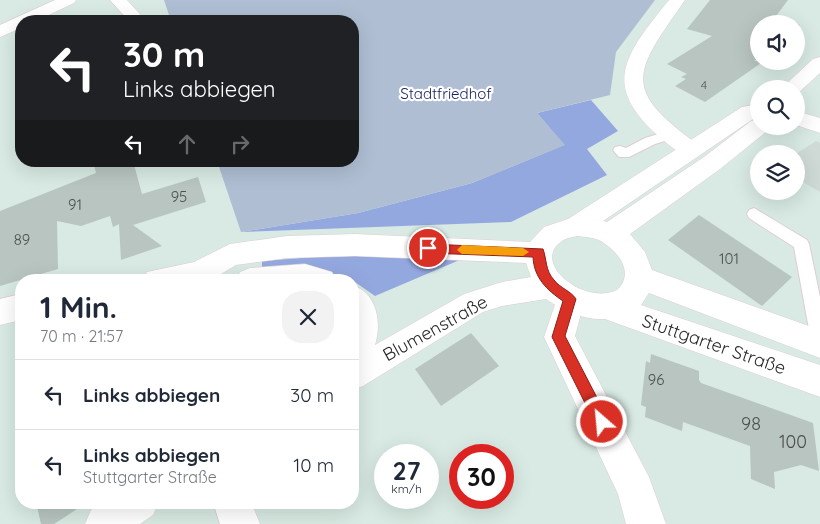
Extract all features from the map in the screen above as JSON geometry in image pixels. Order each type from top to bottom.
[{"type":"street","points":[[39,15],[68,0]]},
{"type":"street","points":[[118,0],[132,15]]},
{"type":"street","points":[[677,0],[645,45],[632,78],[640,102],[670,135],[712,163]]},
{"type":"street","points":[[0,32],[15,26]]},
{"type":"street","points":[[801,80],[820,63]]},
{"type":"street","points":[[576,226],[750,112]]},
{"type":"street","points":[[805,120],[820,126]]},
{"type":"street","points":[[610,234],[712,163],[750,133]]},
{"type":"street","points":[[576,226],[593,228],[610,234],[632,253],[638,264],[640,277],[638,287],[631,296],[621,303],[595,307],[560,293],[543,275],[539,264],[539,253],[543,242],[551,234],[563,228],[576,226]]},
{"type":"street","points":[[193,274],[199,273],[230,255],[287,247],[355,245],[539,253]]},
{"type":"street","points":[[199,273],[203,274]]},
{"type":"street","name":"Stuttgarter Straße","points":[[640,277],[820,342]]},
{"type":"street","points":[[560,293],[559,337],[636,490],[646,524]]},
{"type":"street","name":"Blumenstraße","points":[[359,371],[474,303],[502,294],[560,293]]},
{"type":"street","name":"Blumenstraße","points":[[359,306],[365,327],[359,342]]},
{"type":"street","name":"Stuttgarter Straße","points":[[608,306],[820,381]]},
{"type":"street","points":[[0,312],[15,308]]},
{"type":"street","points":[[105,524],[129,509]]},
{"type":"street","points":[[235,509],[240,524]]},
{"type":"lane","points":[[620,150],[624,154],[650,141],[670,135]]},
{"type":"lane","points":[[754,214],[801,244],[820,342]]},
{"type":"shaded area","points":[[591,100],[618,131],[587,149],[607,175],[511,222],[241,232],[358,213],[472,183],[564,145],[537,113]]},
{"type":"shaded area","points":[[816,141],[820,143],[820,192],[805,183],[805,148]]},
{"type":"shaded area","points":[[353,254],[462,259],[375,296],[359,285],[359,274],[262,271],[262,261]]},
{"type":"green space","name":"Stadtfriedhof","points":[[164,0],[655,0],[616,52],[610,95],[537,113],[565,145],[472,183],[358,213],[241,232],[219,167],[359,167],[359,15],[169,15]]},
{"type":"building","points":[[710,0],[788,0],[777,15],[750,15],[751,70],[705,102],[675,86],[686,79],[681,77],[687,74],[667,64],[712,36],[687,29]]},
{"type":"building","points":[[94,167],[135,167],[142,194],[198,177],[206,202],[133,225],[162,246],[121,260],[119,224],[113,227],[110,216],[81,226],[57,221],[58,269],[41,274],[15,274],[15,282],[0,286],[0,211],[96,173]]},
{"type":"building","points":[[699,215],[792,277],[762,306],[668,240]]},
{"type":"building","points":[[471,333],[499,366],[441,406],[415,369]]},
{"type":"building","points":[[651,354],[699,371],[701,383],[813,423],[819,471],[801,465],[774,472],[775,489],[751,479],[750,446],[683,422],[682,431],[645,417],[646,407],[641,405],[646,361],[650,363]]},
{"type":"building","points":[[38,509],[77,509],[54,524],[41,524]]},
{"type":"slow traffic","points":[[462,250],[523,252]]},
{"type":"route","points":[[428,248],[539,253],[539,264],[543,275],[551,286],[570,299],[559,337],[602,422]]}]
